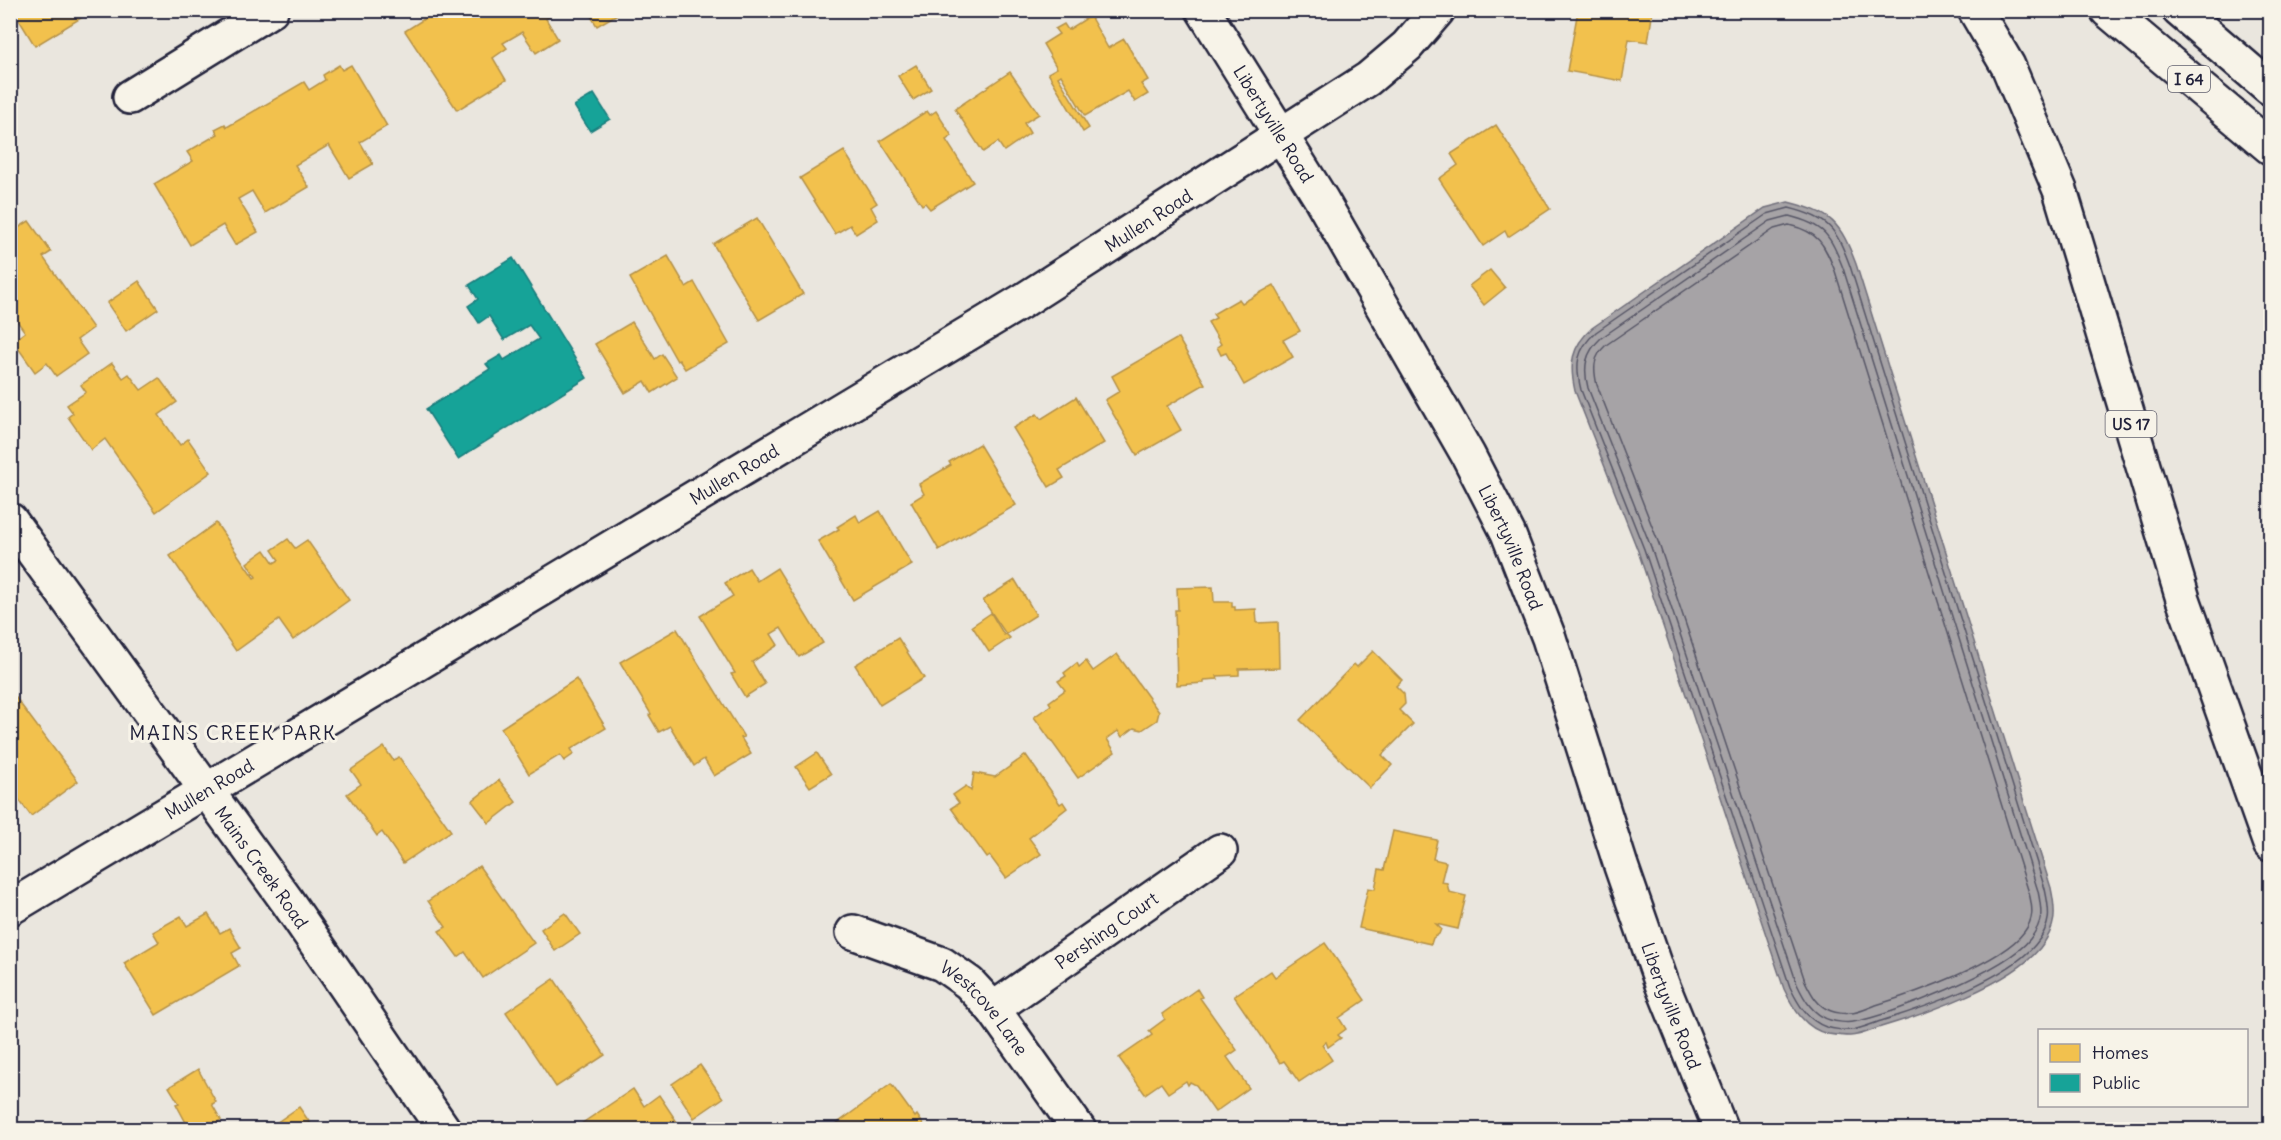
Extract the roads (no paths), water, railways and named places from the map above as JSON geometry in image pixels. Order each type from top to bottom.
[{"type":"main road","points":[[130,97],[271,10]]},
{"type":"main road","name":"Libertyville Road","points":[[1203,10],[1321,199],[1468,455],[1508,533],[1549,638],[1621,866],[1662,984],[1721,1130]]},
{"type":"main road","name":"Mullen Road","points":[[10,908],[1024,300],[1368,79],[1407,46],[1438,10]]},
{"type":"main road","name":"US 17","points":[[1976,10],[2008,66],[2060,190],[2183,598],[2271,844]]},
{"type":"main road","name":"I 64","points":[[2107,10],[2271,147]]},
{"type":"main road","points":[[2179,10],[2271,88]]},
{"type":"main road","name":"Mains Creek Road","points":[[10,520],[287,901],[444,1130]]},
{"type":"main road","name":"Pershing Court","points":[[993,1009],[1220,851]]},
{"type":"main road","name":"Westcove Lane","points":[[853,932],[942,964],[969,982],[993,1009],[1079,1130]]},
{"type":"water","points":[[1788,202],[1815,210],[1832,221],[1845,238],[1856,264],[2051,888],[2054,905],[2054,919],[2046,940],[2027,961],[2009,974],[1943,1006],[1854,1036],[1828,1034],[1813,1028],[1801,1017],[1784,989],[1638,551],[1575,391],[1572,372],[1576,349],[1592,328],[1765,208]]},
{"type":"district","name":"MAINS CREEK PARK","points":[[233,732]]}]
